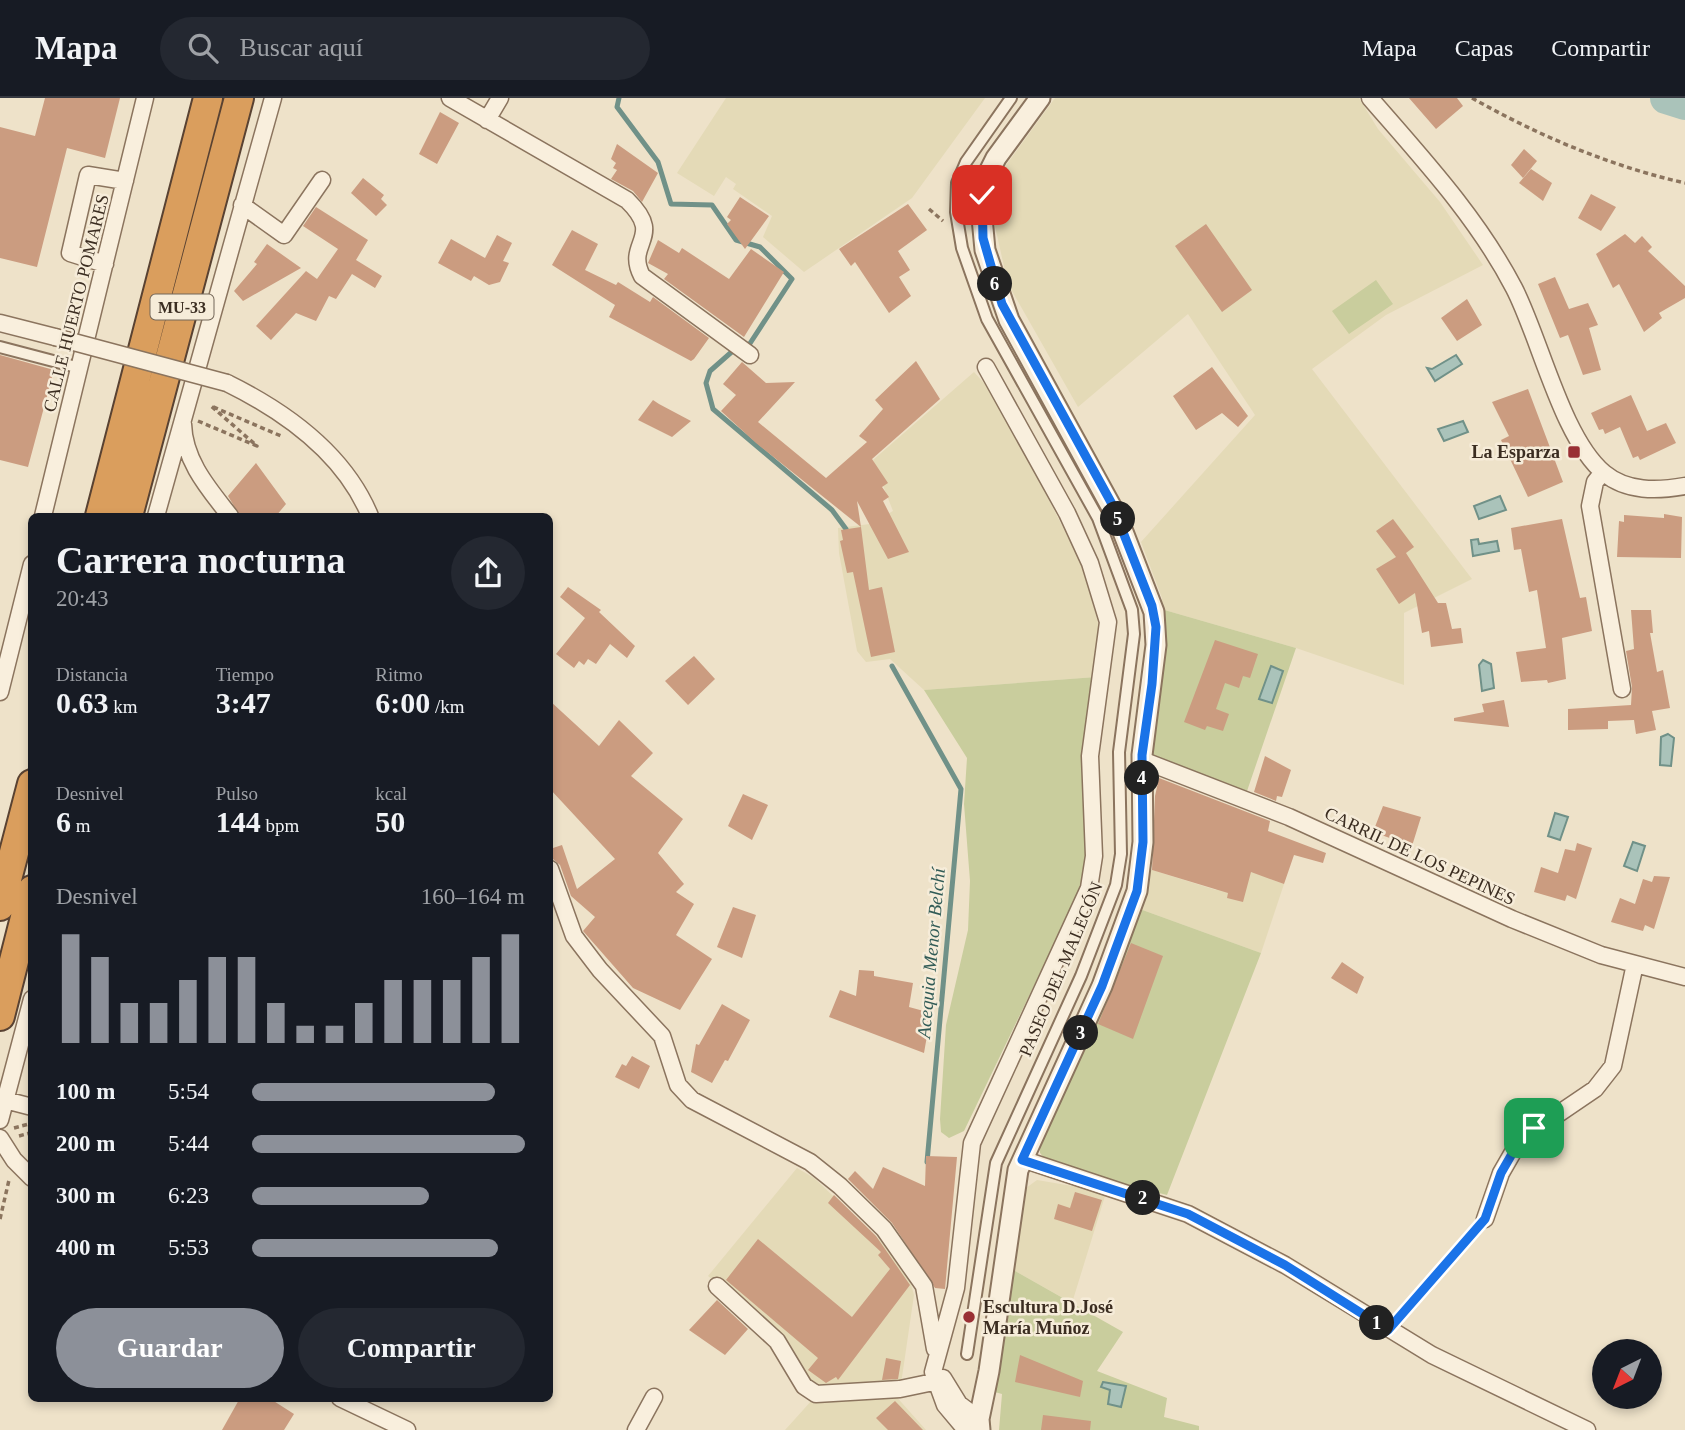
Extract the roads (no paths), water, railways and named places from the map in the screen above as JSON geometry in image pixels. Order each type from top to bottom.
[{"type":"highway","name":"MU-33","points":[[101,513],[208,98]]},
{"type":"highway","name":"MU-33","points":[[129,513],[239,98]]},
{"type":"highway","points":[[0,906],[28,799]]},
{"type":"highway","points":[[0,1016],[28,906]]},
{"type":"street","name":"CALLE HUERTO POMARES","points":[[44,513],[145,98]]},
{"type":"street","points":[[157,513],[273,98]]},
{"type":"street","points":[[450,98],[626,200],[639,212],[646,225],[637,263],[642,276],[750,355]]},
{"type":"street","points":[[487,120],[500,98]]},
{"type":"street","name":"PASEO DEL MALECÓN","points":[[967,1354],[996,1163],[1081,976],[1116,885],[1121,854],[1119,752],[1134,634],[1132,610],[1095,510],[987,319],[962,248],[956,212],[957,183],[966,162],[1011,98]]},
{"type":"street","points":[[975,1426],[989,1371],[1016,1181],[1022,1160],[1102,986],[1134,903],[1143,858],[1142,760],[1154,665],[1154,612],[1112,504],[1005,311],[983,238],[981,207],[986,178],[996,158],[1040,98]]},
{"type":"street","points":[[1370,98],[1444,182],[1499,262],[1539,344],[1573,428],[1602,472],[1632,487],[1668,489],[1685,486]]},
{"type":"street","points":[[105,264],[70,253],[88,175],[125,181]]},
{"type":"street","points":[[242,205],[284,236],[322,180]]},
{"type":"street","points":[[0,323],[227,383],[257,398],[299,426],[338,464],[353,483],[368,513]]},
{"type":"street","points":[[0,347],[80,368]]},
{"type":"street","points":[[936,1358],[956,1288],[972,1143],[1088,888],[1094,856],[1090,756],[1108,622],[1090,564],[1067,513],[986,367]]},
{"type":"street","points":[[183,415],[183,435],[198,474],[228,513]]},
{"type":"street","points":[[163,489],[171,477],[181,470],[198,474]]},
{"type":"street","points":[[1602,472],[1590,496],[1590,506],[1622,689]]},
{"type":"street","points":[[0,692],[28,580]]},
{"type":"street","name":"CARRIL DE LOS PEPINES","points":[[1142,760],[1289,817],[1512,919],[1601,955],[1685,977]]},
{"type":"street","points":[[553,877],[574,936],[600,970],[662,1036],[678,1085],[692,1100],[810,1162],[840,1186],[884,1229],[924,1286],[942,1297],[950,1296],[956,1288]]},
{"type":"street","points":[[1485,1219],[1501,1173],[1520,1140],[1595,1089],[1614,1066],[1635,964]]},
{"type":"street","points":[[28,1014],[5,1100],[4,1129],[14,1160],[28,1174]]},
{"type":"street","points":[[5,1100],[28,1106]]},
{"type":"street","points":[[1022,1160],[1188,1214],[1285,1265],[1388,1330],[1587,1430]]},
{"type":"street","points":[[718,1286],[777,1341],[804,1386],[816,1394],[900,1389],[939,1381]]},
{"type":"street","points":[[924,1286],[939,1381],[975,1426]]},
{"type":"street","points":[[636,1430],[653,1397]]},
{"type":"street","points":[[348,1402],[407,1430]]},
{"type":"water","points":[[1456,355],[1462,364],[1435,381],[1427,368],[1432,369]]},
{"type":"water","points":[[1463,421],[1468,432],[1444,441],[1438,429]]},
{"type":"water","points":[[1500,496],[1506,510],[1479,519],[1474,506]]},
{"type":"water","points":[[1478,539],[1479,544],[1497,541],[1499,551],[1473,556],[1471,540]]},
{"type":"water","points":[[1483,660],[1491,664],[1494,688],[1482,691],[1479,665]]},
{"type":"water","points":[[1271,666],[1283,671],[1272,703],[1259,699]]},
{"type":"water","points":[[1668,734],[1674,738],[1671,766],[1660,765],[1661,737]]},
{"type":"water","points":[[1555,813],[1568,817],[1560,840],[1548,836]]},
{"type":"water","points":[[1633,842],[1645,846],[1637,871],[1624,866]]},
{"type":"water","points":[[1103,1382],[1126,1386],[1121,1407],[1108,1404],[1110,1390],[1101,1387]]},
{"type":"waterway","name":"Acequia Menor Belchí","points":[[619,98],[617,107],[658,162],[671,204],[712,205],[736,240],[760,247],[792,279],[747,348]]},
{"type":"waterway","points":[[1666,98],[1685,104]]},
{"type":"waterway","name":"Acequia Menor Belchí","points":[[735,349],[710,371],[706,383],[713,409],[832,510],[846,529]]},
{"type":"waterway","name":"Acequia Menor Belchí","points":[[892,666],[961,789],[927,1162]]},
{"type":"place","name":"La Esparza","points":[[1574,452]]},
{"type":"place","name":"Escultura D.José María Muñoz","points":[[969,1317]]}]
